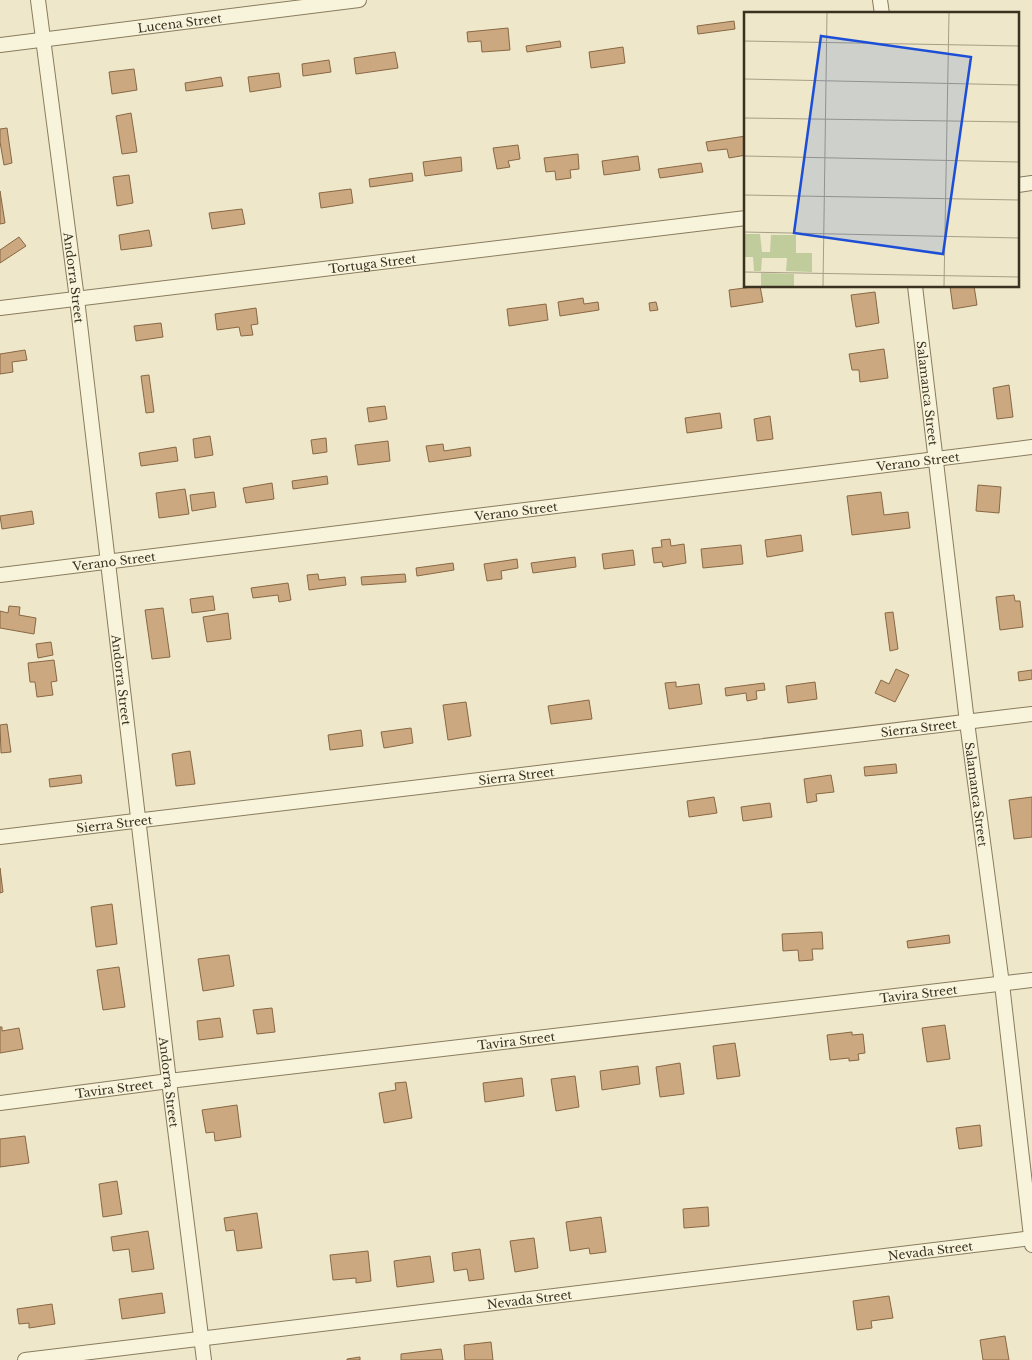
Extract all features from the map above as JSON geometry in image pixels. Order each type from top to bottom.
[{"type":"street","name":"Andorra Street","points":[[38,0],[77,299],[169,1081],[204,1360]]},
{"type":"street","name":"Lucena Street","points":[[0,45],[359,0]]},
{"type":"street","name":"Tortuga Street","points":[[0,308],[744,218]]},
{"type":"street","name":"Salamanca Street","points":[[915,288],[1032,1240]]},
{"type":"street","name":"Verano Street","points":[[0,575],[1032,446]]},
{"type":"street","name":"Sierra Street","points":[[0,837],[1032,714]]},
{"type":"street","name":"Tavira Street","points":[[0,1103],[169,1081],[1032,980]]},
{"type":"street","name":"Nevada Street","points":[[25,1360],[1032,1240]]},
{"type":"building","points":[[734,21],[735,29],[698,34],[697,26]]},
{"type":"building","points":[[508,28],[510,50],[482,52],[481,41],[468,42],[467,32]]},
{"type":"building","points":[[560,41],[561,47],[527,52],[526,46]]},
{"type":"building","points":[[623,47],[625,63],[591,68],[589,52]]},
{"type":"building","points":[[395,52],[398,68],[356,74],[354,58]]},
{"type":"building","points":[[329,60],[331,72],[303,76],[302,64]]},
{"type":"building","points":[[134,69],[137,90],[112,94],[109,72]]},
{"type":"building","points":[[279,73],[281,87],[250,92],[248,77]]},
{"type":"building","points":[[221,77],[223,86],[186,91],[185,83]]},
{"type":"building","points":[[131,113],[137,152],[122,154],[116,116]]},
{"type":"building","points":[[7,128],[12,163],[4,165],[0,129]]},
{"type":"building","points":[[744,136],[744,155],[729,158],[727,149],[708,151],[706,142]]},
{"type":"building","points":[[518,145],[520,159],[508,161],[510,167],[497,169],[493,148]]},
{"type":"building","points":[[578,154],[579,169],[570,170],[571,178],[556,180],[555,171],[546,172],[544,158]]},
{"type":"building","points":[[638,156],[640,170],[604,175],[602,161]]},
{"type":"building","points":[[461,157],[462,171],[425,176],[423,162]]},
{"type":"building","points":[[701,163],[703,172],[660,178],[658,169]]},
{"type":"building","points":[[412,173],[413,181],[370,187],[369,179]]},
{"type":"building","points":[[129,175],[133,203],[117,206],[113,177]]},
{"type":"building","points":[[351,189],[353,203],[321,208],[319,193]]},
{"type":"building","points":[[0,191],[5,223],[0,224]]},
{"type":"building","points":[[242,209],[245,224],[212,229],[209,213]]},
{"type":"building","points":[[149,230],[152,246],[121,250],[119,235]]},
{"type":"building","points":[[19,237],[26,246],[0,263],[0,250]]},
{"type":"building","points":[[760,288],[763,302],[731,307],[729,290]]},
{"type":"building","points":[[950,288],[974,288],[977,305],[953,309]]},
{"type":"building","points":[[875,292],[879,323],[856,327],[851,295]]},
{"type":"building","points":[[583,298],[584,304],[598,302],[599,310],[560,316],[558,302]]},
{"type":"building","points":[[656,302],[658,310],[650,311],[649,303]]},
{"type":"building","points":[[546,304],[548,320],[509,326],[507,309]]},
{"type":"building","points":[[256,308],[258,324],[251,325],[253,335],[241,336],[239,327],[217,330],[215,314]]},
{"type":"building","points":[[161,323],[163,337],[136,341],[134,326]]},
{"type":"building","points":[[884,349],[888,378],[860,382],[859,370],[852,370],[849,354]]},
{"type":"building","points":[[25,350],[27,360],[12,362],[13,372],[0,374],[0,354]]},
{"type":"building","points":[[149,375],[154,412],[146,413],[141,376]]},
{"type":"building","points":[[1009,385],[1013,417],[997,419],[993,388]]},
{"type":"building","points":[[385,406],[387,419],[369,422],[367,408]]},
{"type":"building","points":[[720,413],[722,428],[687,433],[685,418]]},
{"type":"building","points":[[770,416],[773,439],[757,441],[754,419]]},
{"type":"building","points":[[210,436],[213,455],[195,458],[193,439]]},
{"type":"building","points":[[326,438],[327,452],[313,454],[311,440]]},
{"type":"building","points":[[388,441],[390,461],[358,465],[355,445]]},
{"type":"building","points":[[443,444],[444,451],[470,447],[471,456],[429,462],[426,446]]},
{"type":"building","points":[[176,447],[178,461],[141,466],[139,453]]},
{"type":"building","points":[[327,476],[328,484],[293,489],[292,481]]},
{"type":"building","points":[[272,483],[274,499],[246,503],[243,488]]},
{"type":"building","points":[[978,485],[1001,487],[999,513],[976,511]]},
{"type":"building","points":[[185,489],[189,514],[159,518],[156,493]]},
{"type":"building","points":[[214,492],[216,507],[192,511],[190,495]]},
{"type":"building","points":[[881,492],[884,515],[908,512],[910,528],[852,535],[847,496]]},
{"type":"building","points":[[32,511],[34,524],[2,529],[0,516]]},
{"type":"building","points":[[801,535],[803,551],[767,557],[765,540]]},
{"type":"building","points":[[670,539],[671,546],[684,544],[686,563],[663,567],[662,562],[654,563],[652,548],[662,547],[661,540]]},
{"type":"building","points":[[741,545],[743,564],[703,568],[701,549]]},
{"type":"building","points":[[633,550],[635,565],[604,569],[602,554]]},
{"type":"building","points":[[575,557],[576,567],[533,573],[531,563]]},
{"type":"building","points":[[517,559],[518,568],[501,571],[502,579],[487,581],[484,564]]},
{"type":"building","points":[[453,563],[454,570],[417,576],[416,568]]},
{"type":"building","points":[[318,574],[319,580],[345,577],[346,585],[309,590],[307,575]]},
{"type":"building","points":[[405,574],[406,582],[362,585],[361,577]]},
{"type":"building","points":[[288,583],[291,600],[279,602],[278,595],[253,598],[251,588]]},
{"type":"building","points":[[1014,595],[1015,601],[1020,601],[1023,627],[1000,630],[996,597]]},
{"type":"building","points":[[213,596],[215,610],[192,613],[190,599]]},
{"type":"building","points":[[9,606],[20,607],[19,615],[36,618],[34,634],[0,628],[0,611],[8,613]]},
{"type":"building","points":[[163,608],[170,657],[152,659],[145,610]]},
{"type":"building","points":[[893,612],[898,649],[890,651],[885,613]]},
{"type":"building","points":[[228,613],[231,639],[207,642],[203,617]]},
{"type":"building","points":[[51,642],[53,655],[38,658],[36,644]]},
{"type":"building","points":[[54,660],[57,681],[51,682],[53,695],[37,697],[35,682],[30,682],[28,663]]},
{"type":"building","points":[[896,669],[909,675],[895,702],[875,693],[881,680],[889,684]]},
{"type":"building","points":[[1032,670],[1032,679],[1019,681],[1018,672]]},
{"type":"building","points":[[676,682],[676,687],[699,684],[702,704],[669,709],[665,683]]},
{"type":"building","points":[[815,682],[817,699],[788,703],[786,686]]},
{"type":"building","points":[[764,683],[765,690],[756,691],[757,699],[747,701],[746,693],[726,696],[725,688]]},
{"type":"building","points":[[589,700],[592,719],[551,724],[548,706]]},
{"type":"building","points":[[466,702],[471,736],[448,740],[443,705]]},
{"type":"building","points":[[7,724],[11,752],[1,753],[0,725]]},
{"type":"building","points":[[411,728],[413,743],[384,748],[381,732]]},
{"type":"building","points":[[361,730],[363,746],[330,750],[328,735]]},
{"type":"building","points":[[190,751],[195,784],[176,786],[172,754]]},
{"type":"building","points":[[896,764],[897,773],[865,776],[864,767]]},
{"type":"building","points":[[81,775],[82,783],[50,787],[49,779]]},
{"type":"building","points":[[831,775],[834,792],[816,794],[817,801],[807,803],[804,779]]},
{"type":"building","points":[[714,797],[717,813],[689,817],[687,801]]},
{"type":"building","points":[[1032,797],[1032,837],[1014,839],[1009,800]]},
{"type":"building","points":[[770,803],[772,817],[743,821],[741,807]]},
{"type":"building","points":[[0,868],[3,892],[0,893]]},
{"type":"building","points":[[112,904],[117,944],[96,947],[91,907]]},
{"type":"building","points":[[822,932],[823,949],[812,949],[813,960],[799,961],[798,950],[783,951],[782,934]]},
{"type":"building","points":[[949,935],[950,943],[908,948],[907,941]]},
{"type":"building","points":[[229,955],[234,986],[203,991],[198,959]]},
{"type":"building","points":[[119,967],[125,1007],[103,1010],[97,970]]},
{"type":"building","points":[[272,1008],[275,1032],[257,1034],[253,1010]]},
{"type":"building","points":[[220,1018],[223,1037],[199,1040],[197,1021]]},
{"type":"building","points":[[945,1025],[950,1059],[927,1062],[922,1028]]},
{"type":"building","points":[[0,1027],[2,1027],[2,1031],[19,1028],[23,1049],[0,1053]]},
{"type":"building","points":[[852,1032],[852,1035],[863,1034],[865,1053],[858,1054],[859,1060],[849,1061],[849,1058],[830,1060],[827,1035]]},
{"type":"building","points":[[735,1043],[740,1076],[717,1079],[713,1046]]},
{"type":"building","points":[[680,1063],[684,1094],[660,1097],[656,1067]]},
{"type":"building","points":[[638,1066],[640,1084],[602,1090],[600,1071]]},
{"type":"building","points":[[575,1076],[579,1107],[556,1111],[551,1079]]},
{"type":"building","points":[[522,1078],[524,1096],[485,1102],[483,1083]]},
{"type":"building","points":[[406,1082],[412,1118],[384,1123],[379,1093],[396,1090],[395,1083]]},
{"type":"building","points":[[237,1105],[241,1137],[215,1141],[214,1132],[206,1133],[202,1110]]},
{"type":"building","points":[[980,1125],[982,1146],[959,1149],[956,1128]]},
{"type":"building","points":[[25,1136],[29,1163],[0,1167],[0,1139]]},
{"type":"building","points":[[117,1181],[122,1214],[103,1217],[99,1184]]},
{"type":"building","points":[[708,1207],[709,1226],[684,1228],[683,1209]]},
{"type":"building","points":[[257,1213],[262,1248],[237,1251],[234,1230],[226,1231],[224,1218]]},
{"type":"building","points":[[601,1217],[606,1252],[590,1254],[589,1248],[570,1251],[566,1222]]},
{"type":"building","points":[[148,1231],[154,1269],[132,1272],[129,1249],[113,1251],[111,1237]]},
{"type":"building","points":[[534,1238],[538,1268],[515,1272],[510,1241]]},
{"type":"building","points":[[480,1249],[484,1279],[469,1281],[467,1269],[454,1271],[452,1253]]},
{"type":"building","points":[[368,1251],[371,1281],[356,1283],[356,1278],[333,1280],[330,1255]]},
{"type":"building","points":[[430,1256],[434,1282],[397,1287],[394,1261]]},
{"type":"building","points":[[162,1293],[165,1313],[122,1319],[119,1299]]},
{"type":"building","points":[[889,1296],[893,1318],[871,1321],[872,1328],[857,1330],[853,1301]]},
{"type":"building","points":[[52,1304],[55,1324],[29,1328],[29,1323],[19,1324],[17,1309]]},
{"type":"building","points":[[1005,1336],[1009,1360],[983,1360],[980,1340]]},
{"type":"building","points":[[491,1342],[493,1360],[465,1360],[464,1345]]},
{"type":"building","points":[[441,1349],[443,1360],[401,1360],[401,1354]]},
{"type":"building","points":[[360,1357],[360,1360],[347,1360],[347,1359]]}]
